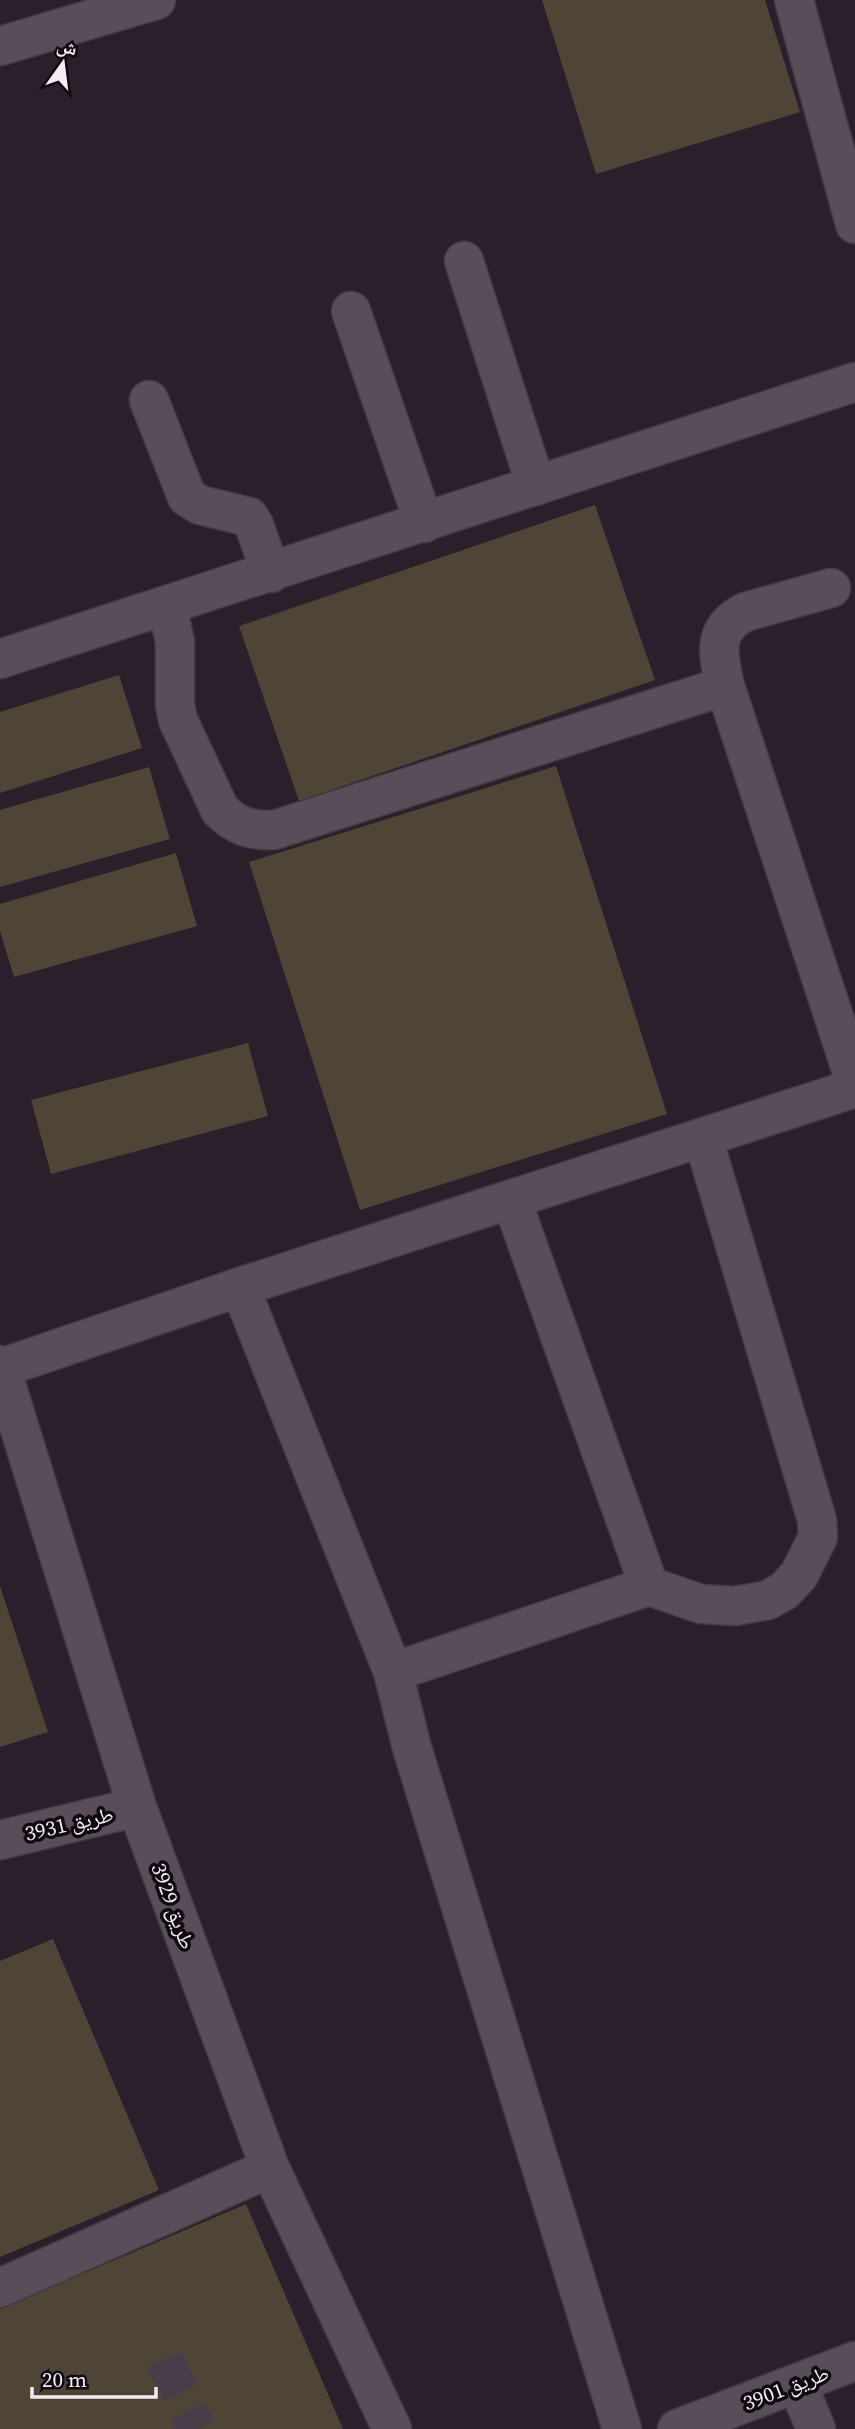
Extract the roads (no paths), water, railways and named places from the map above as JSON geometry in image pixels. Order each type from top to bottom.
[{"type":"street","points":[[0,46],[156,0]]},
{"type":"street","points":[[794,0],[855,224]]},
{"type":"street","points":[[464,261],[536,486]]},
{"type":"street","points":[[351,311],[424,523]]},
{"type":"street","points":[[0,659],[855,382]]},
{"type":"street","points":[[149,400],[187,497],[200,505],[250,517],[271,573]]},
{"type":"street","points":[[831,588],[745,612],[733,619],[723,631],[719,644],[719,659],[725,686],[840,987],[855,1081]]},
{"type":"street","points":[[167,606],[175,642],[175,705],[178,720],[220,810],[230,820],[258,831],[274,831],[725,686]]},
{"type":"street","points":[[0,1367],[855,1088]]},
{"type":"street","points":[[393,1672],[649,1586],[701,1604],[736,1606],[768,1600],[784,1591],[799,1575],[818,1537],[817,1520],[703,1138]]},
{"type":"street","points":[[512,1200],[649,1586]]},
{"type":"street","points":[[240,1287],[393,1672],[412,1748],[622,2429]]},
{"type":"street","name":"طريق 3929","points":[[0,1367],[13,1450],[137,1807],[270,2168],[392,2429]]},
{"type":"street","name":"طريق 3931","points":[[0,1840],[137,1807]]},
{"type":"street","points":[[0,2288],[270,2168]]},
{"type":"street","name":"طريق 3901","points":[[677,2429],[855,2361]]},
{"type":"street","points":[[797,2383],[816,2429]]},
{"type":"tunnel","points":[[164,2359],[197,2429]]}]
